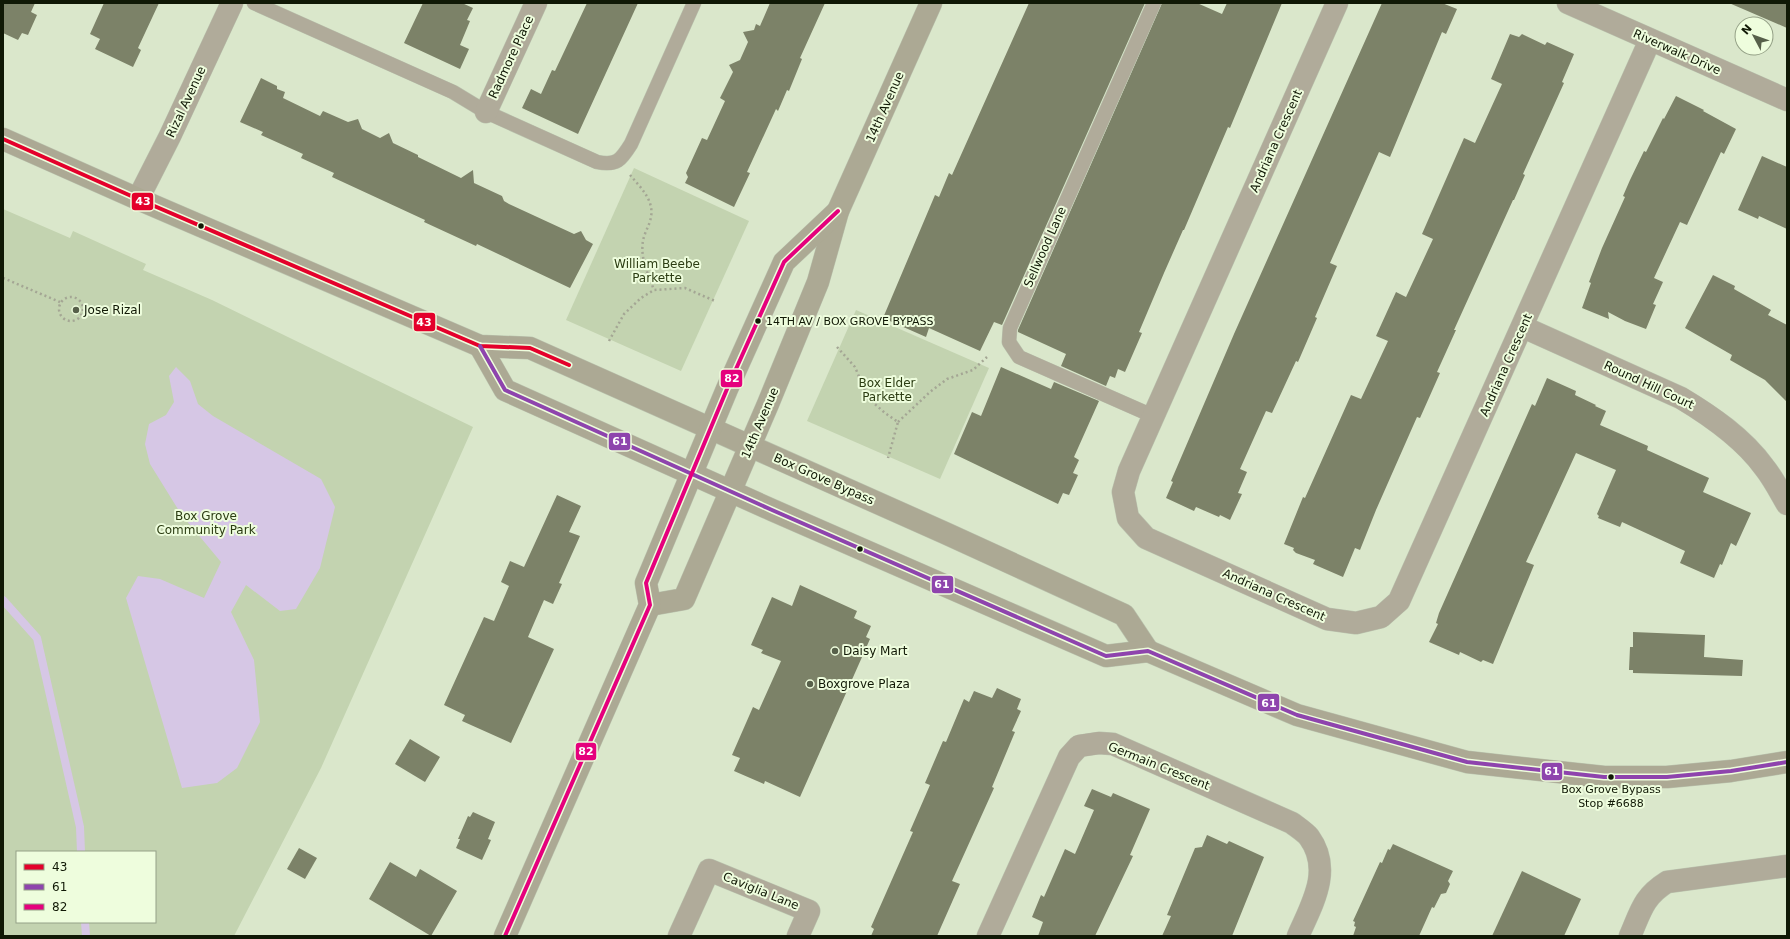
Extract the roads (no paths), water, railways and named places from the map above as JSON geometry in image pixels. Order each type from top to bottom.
[{"type":"main road","name":"14th Avenue","points":[[838,211],[784,262],[710,428],[646,583],[650,605],[684,599],[750,446],[818,282],[838,211],[931,3]]},
{"type":"main road","name":"Box Grove Bypass","points":[[3,139],[138,200],[480,346],[530,348],[945,532],[1124,615],[1148,651]]},
{"type":"main road","points":[[480,346],[505,390],[691,474],[1106,656],[1148,651],[1297,715],[1467,762],[1611,777],[1667,777],[1724,772],[1787,762]]},
{"type":"main road","points":[[505,936],[650,605]]},
{"type":"street","name":"Rizal Avenue","points":[[138,200],[170,136],[232,3]]},
{"type":"street","name":"Radmore Place","points":[[486,112],[536,3]]},
{"type":"street","name":"Andriana Crescent","points":[[1337,3],[1153,416],[1129,471],[1123,492],[1128,518],[1146,538],[1328,619],[1356,623],[1380,617],[1399,601],[1523,327],[1650,40]]},
{"type":"street","name":"Riverwalk Drive","points":[[1568,3],[1787,100]]},
{"type":"street","name":"Round Hill Court","points":[[1523,327],[1681,398],[1701,410],[1738,438],[1754,455],[1764,466],[1787,504]]},
{"type":"street","name":"Germain Crescent","points":[[988,936],[1069,757],[1079,746],[1099,743],[1113,744],[1292,823],[1308,836],[1318,855],[1320,878],[1313,901],[1298,936]]},
{"type":"street","points":[[1630,936],[1645,901],[1654,890],[1667,882],[1787,866]]},
{"type":"street","name":"Caviglia Lane","points":[[679,936],[709,870],[810,911],[798,936]]},
{"type":"lane","points":[[254,3],[453,92],[486,112],[597,162],[608,164],[618,162],[631,144],[694,3]]},
{"type":"lane","name":"Sellwood Lane","points":[[1153,416],[1019,357],[1009,342],[1010,328],[1154,3]]},
{"type":"waterway","points":[[3,600],[37,638],[80,827],[81,851]]},
{"type":"waterway","points":[[85,923],[86,936]]},
{"type":"place","name":"Jose Rizal","points":[[76,310]]},
{"type":"place","name":"14TH AV / BOX GROVE BYPASS","points":[[758,321]]},
{"type":"place","name":"Daisy Mart","points":[[835,651]]},
{"type":"place","name":"Boxgrove Plaza","points":[[810,684]]},
{"type":"place","name":"Box Grove Bypass Stop #6688","points":[[1611,777]]},
{"type":"park label","name":"William Beebe Parkette","points":[[657,271]]},
{"type":"park label","name":"Box Elder Parkette","points":[[887,390]]},
{"type":"park label","name":"Box Grove Community Park","points":[[206,523]]}]
